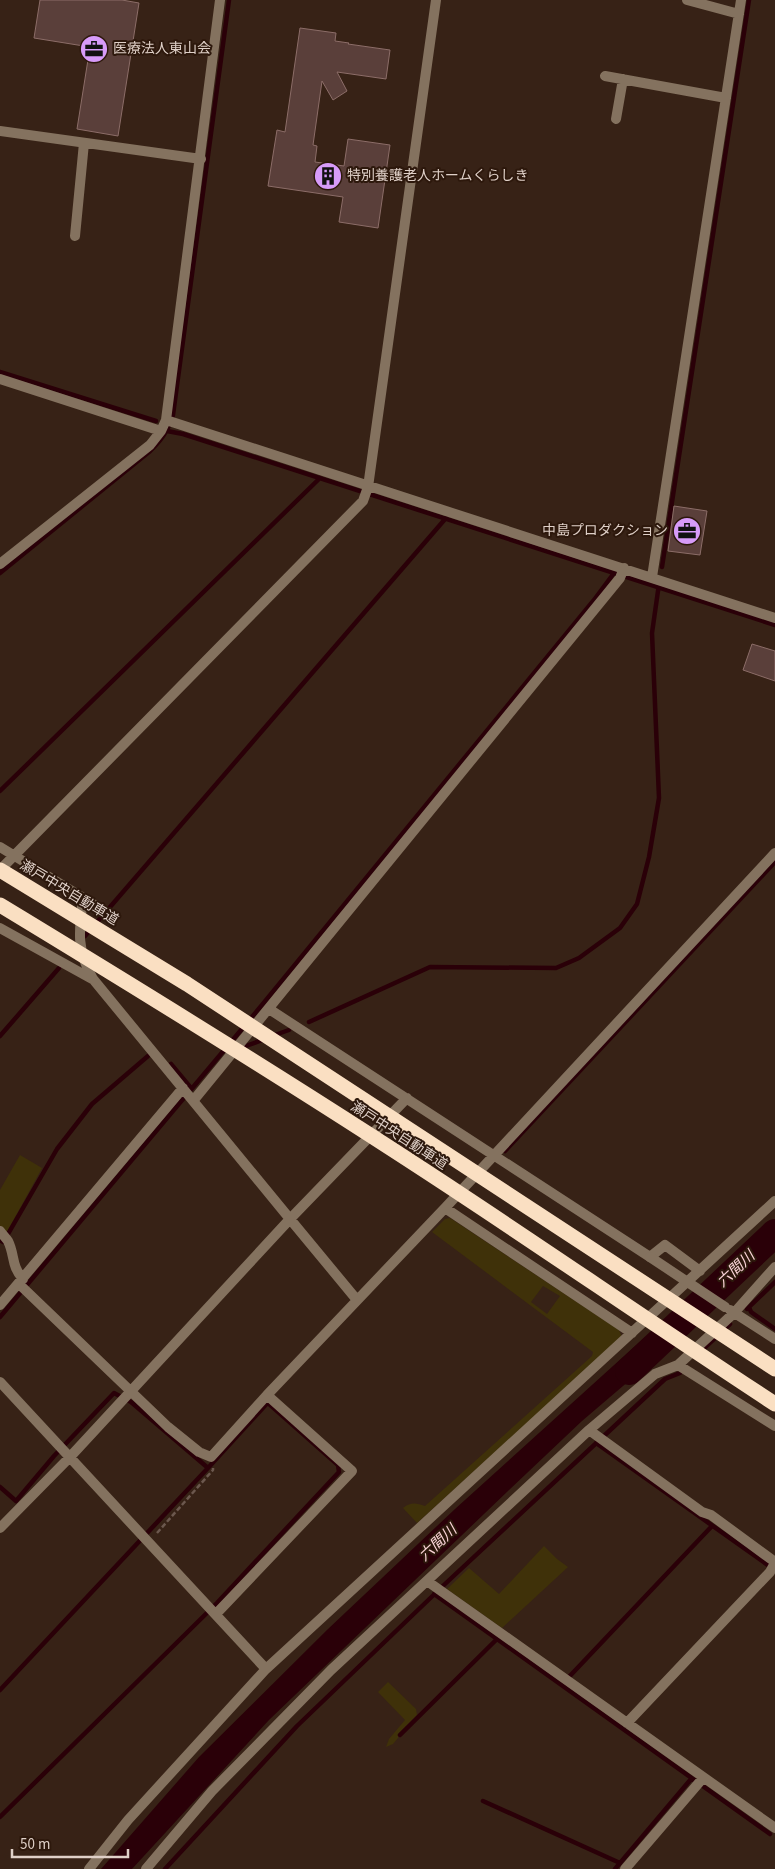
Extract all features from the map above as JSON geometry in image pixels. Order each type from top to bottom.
[{"type":"highway","name":"瀬戸中央自動車道","points":[[0,870],[188,984],[775,1369]]},
{"type":"highway","name":"瀬戸中央自動車道","points":[[0,905],[175,1011],[448,1186],[685,1346],[775,1404]]},
{"type":"street","points":[[0,564],[150,445],[170,422],[220,0]]},
{"type":"street","points":[[0,870],[363,501],[367,491],[436,0]]},
{"type":"street","points":[[687,0],[739,14]]},
{"type":"street","points":[[652,577],[741,0]]},
{"type":"street","points":[[605,76],[726,98]]},
{"type":"street","points":[[616,119],[623,79]]},
{"type":"street","points":[[0,132],[201,159]]},
{"type":"street","points":[[75,236],[84,143]]},
{"type":"street","points":[[0,379],[161,431]]},
{"type":"street","points":[[170,422],[367,491],[622,573],[652,577],[775,618]]},
{"type":"street","points":[[0,1305],[22,1285],[187,1094],[269,1009],[622,573]]},
{"type":"street","points":[[0,848],[98,907]]},
{"type":"street","points":[[4,1236],[22,1285],[126,1396],[199,1452],[211,1457],[270,1397],[357,1300],[775,853]]},
{"type":"street","points":[[83,898],[79,934],[84,964],[93,979],[357,1300]]},
{"type":"street","points":[[0,928],[93,979]]},
{"type":"street","points":[[269,1009],[775,1339]]},
{"type":"street","points":[[0,1528],[64,1450],[126,1396],[290,1219],[407,1098]]},
{"type":"street","points":[[89,1869],[128,1820],[266,1669],[775,1201]]},
{"type":"street","points":[[445,1208],[632,1333]]},
{"type":"street","points":[[650,1258],[665,1245],[700,1271]]},
{"type":"street","points":[[146,1869],[212,1791],[332,1670],[597,1435],[655,1374],[678,1365],[730,1310],[775,1267]]},
{"type":"street","points":[[678,1365],[775,1426]]},
{"type":"street","points":[[0,1382],[266,1669]]},
{"type":"street","points":[[213,1610],[352,1471],[270,1397]]},
{"type":"street","points":[[597,1435],[702,1512],[711,1515],[773,1566],[627,1723]]},
{"type":"street","points":[[430,1584],[627,1723],[700,1782],[775,1828]]},
{"type":"street","points":[[625,1869],[700,1782]]},
{"type":"path","points":[[146,1538],[213,1470],[213,1467]]},
{"type":"shaded area","points":[[20,1155],[42,1168],[7,1232],[0,1228],[0,1190]]},
{"type":"shaded area","points":[[450,1218],[619,1330],[622,1337],[417,1523],[403,1508],[414,1504],[425,1506],[592,1356],[593,1352],[432,1232],[445,1219]],"holes":[[[543,1286],[560,1296],[547,1314],[531,1302]]]},
{"type":"shaded area","points":[[544,1546],[568,1567],[502,1628],[447,1589],[469,1568],[499,1594]]},
{"type":"shaded area","points":[[388,1682],[416,1709],[417,1715],[398,1734],[398,1738],[393,1744],[386,1747],[389,1739],[405,1720],[378,1692]]},
{"type":"water","points":[[645,1337],[664,1351],[582,1421],[269,1720],[132,1869],[101,1869],[199,1757],[328,1629],[455,1509]]},
{"type":"building","points":[[40,0],[122,0],[139,3],[118,136],[77,129],[90,47],[34,38]]},
{"type":"building","points":[[300,28],[336,33],[335,41],[390,50],[386,79],[337,72],[347,91],[333,100],[322,81],[313,145],[317,146],[315,162],[344,166],[348,139],[390,145],[378,228],[339,222],[343,197],[268,186],[277,130],[285,132]]},
{"type":"building","name":"中島プロダクション","points":[[674,506],[707,511],[700,555],[668,551]]},
{"type":"building","points":[[752,644],[775,651],[775,681],[743,670]]},
{"type":"waterway","points":[[0,573],[149,452],[164,435],[171,421],[229,0]]},
{"type":"waterway","points":[[662,567],[749,0]]},
{"type":"waterway","points":[[0,372],[156,421]]},
{"type":"waterway","points":[[167,431],[183,434],[775,625]]},
{"type":"waterway","points":[[0,791],[320,478]]},
{"type":"waterway","points":[[85,936],[446,518]]},
{"type":"waterway","points":[[0,1317],[262,1005],[594,600],[614,573]]},
{"type":"waterway","points":[[309,1022],[430,967],[556,968],[579,958],[620,928],[637,904],[649,857],[659,798],[652,633],[659,584]]},
{"type":"waterway","points":[[505,1151],[775,862]]},
{"type":"waterway","points":[[0,1036],[59,968]]},
{"type":"waterway","points":[[272,1036],[289,1030]]},
{"type":"waterway","points":[[243,1047],[265,1039]]},
{"type":"waterway","points":[[0,1240],[3,1242],[57,1149],[92,1104],[148,1056]]},
{"type":"waterway","points":[[171,1064],[191,1088]]},
{"type":"waterway","name":"六間川","points":[[629,1371],[775,1233]]},
{"type":"waterway","points":[[747,1309],[775,1282]]},
{"type":"waterway","points":[[749,1307],[751,1312],[775,1329]]},
{"type":"waterway","points":[[700,1352],[730,1324]]},
{"type":"waterway","points":[[165,1869],[297,1726],[445,1584],[665,1379],[680,1373]]},
{"type":"waterway","points":[[0,1487],[16,1501],[54,1456],[114,1393],[131,1402],[208,1468]]},
{"type":"waterway","points":[[0,1690],[272,1398]]},
{"type":"waterway","points":[[0,1817],[217,1603],[339,1472],[338,1465],[268,1403]]},
{"type":"waterway","points":[[596,1443],[772,1568]]},
{"type":"waterway","points":[[567,1679],[712,1526]]},
{"type":"waterway","points":[[434,1594],[770,1834]]},
{"type":"waterway","points":[[400,1735],[496,1640]]},
{"type":"waterway","points":[[615,1869],[691,1779]]},
{"type":"waterway","points":[[483,1801],[620,1863]]},
{"type":"place","name":"医療法人東山会","points":[[94,49]]},
{"type":"place","name":"特別養護老人ホームくらしき","points":[[328,176]]},
{"type":"place","name":"中島プロダクション","points":[[687,531]]}]
